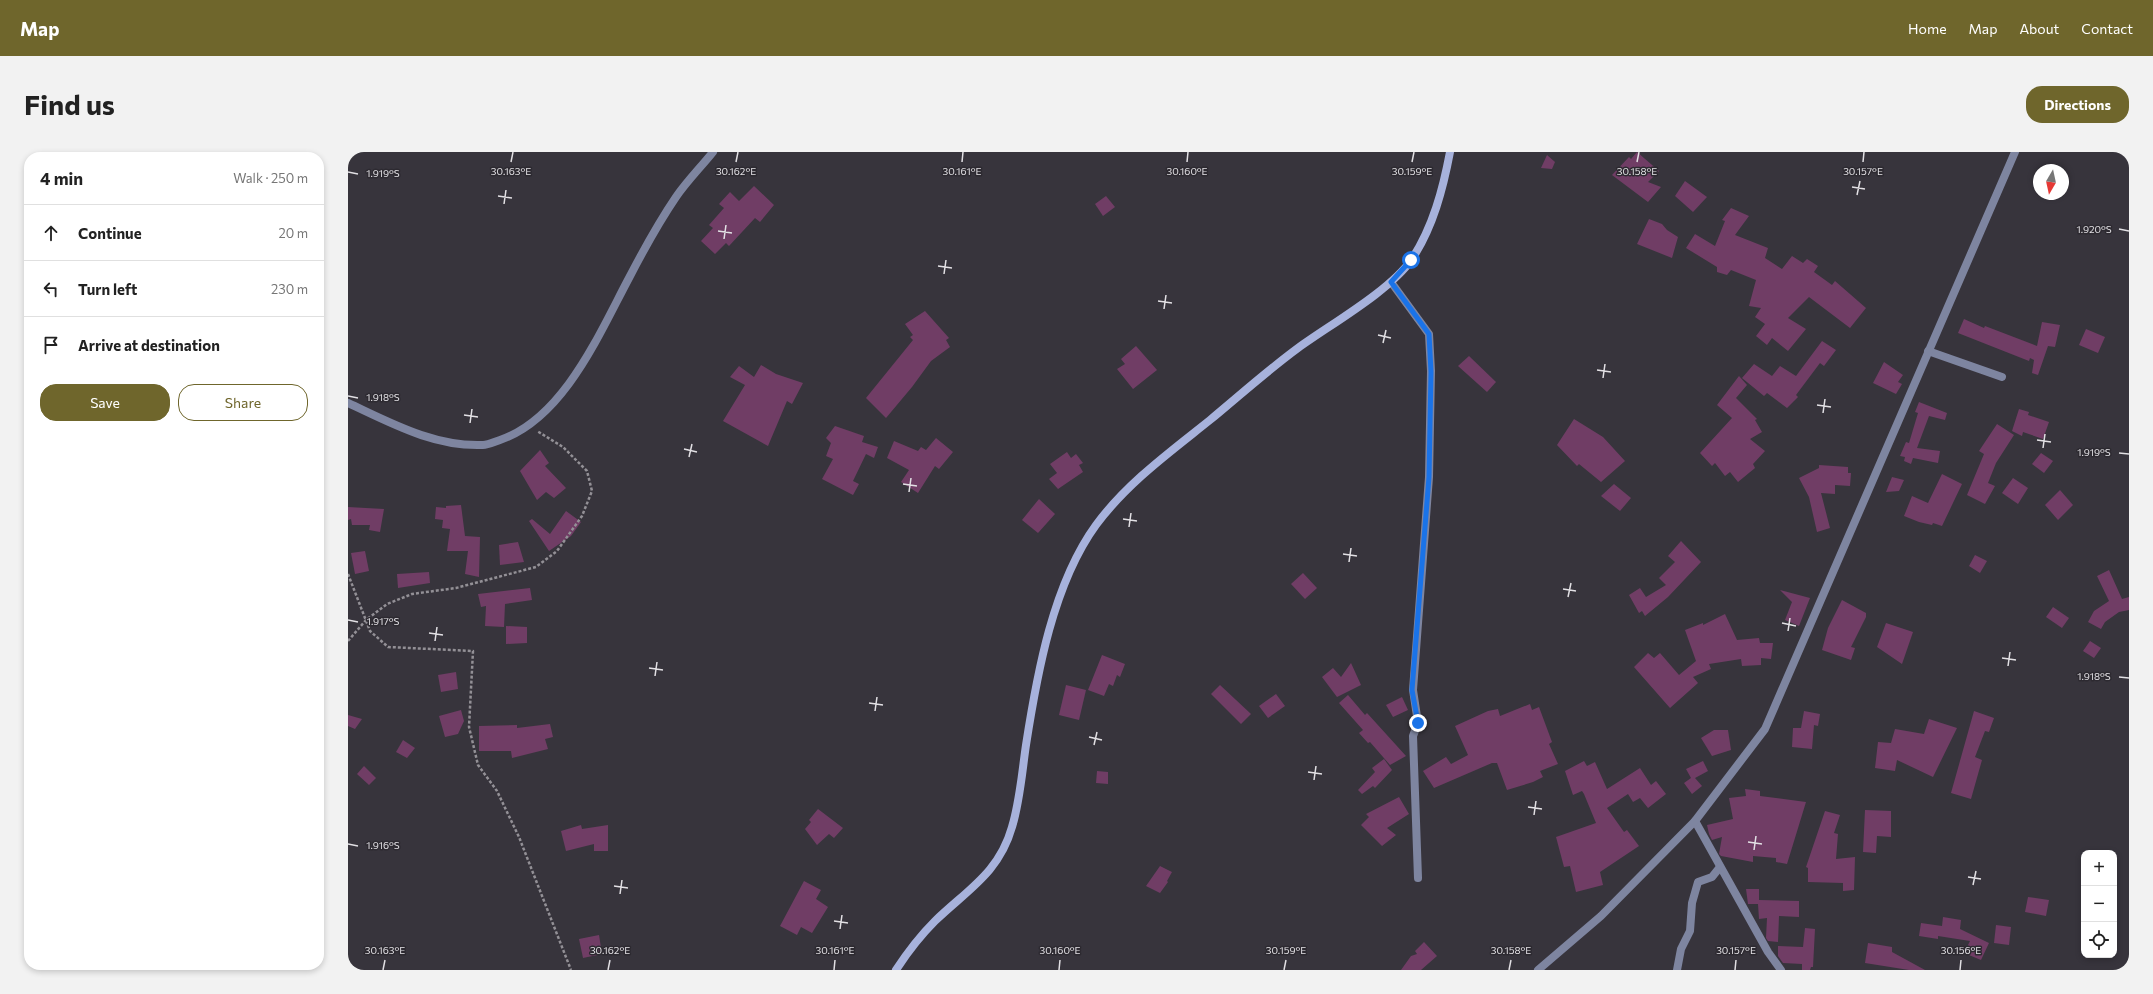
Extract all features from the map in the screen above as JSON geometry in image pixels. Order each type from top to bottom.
[{"type":"main road","points":[[896,970],[906,954],[934,922],[987,876],[1002,850],[1012,828],[1035,687],[1063,584],[1095,526],[1128,488],[1156,463],[1297,348],[1391,282],[1411,260],[1428,229],[1442,192],[1450,152]]},
{"type":"street","points":[[348,404],[408,431],[448,444],[484,445],[516,434],[528,426],[540,416],[572,377],[591,349],[630,276],[677,196],[713,152]]},
{"type":"street","points":[[1538,970],[1601,916],[1694,821],[1765,729],[2015,152]]},
{"type":"street","points":[[1391,282],[1429,334],[1431,372],[1429,477],[1412,690],[1418,723],[1412,736],[1418,878]]},
{"type":"street","points":[[1928,352],[2002,377]]},
{"type":"street","points":[[1694,821],[1768,952],[1781,970]]},
{"type":"street","points":[[1677,970],[1681,949],[1690,931],[1692,903],[1698,882],[1712,877],[1720,867]]},
{"type":"path","points":[[348,641],[366,620],[387,604],[412,594],[456,588],[494,580],[536,567],[557,551],[582,516],[592,491],[587,471],[563,447],[528,426]]},
{"type":"path","points":[[348,574],[370,631],[388,647],[473,651],[469,727],[478,765],[497,791],[519,837],[571,970]]},
{"type":"building","points":[[1637,152],[1659,171],[1648,182],[1661,187],[1648,202],[1612,175],[1629,157],[1631,159]]},
{"type":"building","points":[[1547,155],[1555,162],[1552,169],[1541,168]]},
{"type":"building","points":[[1685,181],[1707,197],[1693,212],[1675,196]]},
{"type":"building","points":[[754,186],[774,205],[760,222],[755,218],[729,246],[726,243],[715,254],[701,241],[713,228],[709,225],[724,208],[719,204],[730,192],[739,201]]},
{"type":"building","points":[[1106,196],[1115,207],[1103,216],[1095,204]]},
{"type":"building","points":[[1731,208],[1749,216],[1735,235],[1768,248],[1765,258],[1782,269],[1792,256],[1803,263],[1807,259],[1818,266],[1814,272],[1832,285],[1835,281],[1866,308],[1850,328],[1809,297],[1788,318],[1806,329],[1788,351],[1772,338],[1767,345],[1756,336],[1765,324],[1755,317],[1761,308],[1749,306],[1756,280],[1731,270],[1727,275],[1717,272],[1717,267],[1686,248],[1695,234],[1715,246],[1725,221],[1722,220]]},
{"type":"building","points":[[1649,219],[1662,224],[1667,230],[1678,237],[1672,258],[1637,244]]},
{"type":"building","points":[[925,311],[949,338],[946,340],[950,347],[931,361],[886,418],[866,398],[913,340],[910,337],[913,335],[905,324]]},
{"type":"building","points":[[1964,319],[1984,328],[1985,326],[2037,346],[2042,322],[2060,325],[2055,347],[2048,346],[2038,375],[2032,373],[2034,360],[2030,358],[2029,361],[1958,333]]},
{"type":"building","points":[[2086,329],[2105,337],[2098,353],[2079,345]]},
{"type":"building","points":[[1822,341],[1836,350],[1824,366],[1820,363],[1796,395],[1798,397],[1787,408],[1767,393],[1764,396],[1742,378],[1754,364],[1772,376],[1780,366],[1796,376]]},
{"type":"building","points":[[1136,346],[1157,370],[1133,389],[1117,369],[1125,364],[1121,359]]},
{"type":"building","points":[[1469,356],[1496,382],[1487,392],[1458,366]]},
{"type":"building","points":[[1884,362],[1903,375],[1898,382],[1902,384],[1896,394],[1873,383]]},
{"type":"building","points":[[761,365],[776,374],[803,383],[792,404],[787,401],[768,446],[723,421],[745,385],[730,377],[739,366],[754,377]]},
{"type":"building","points":[[1739,376],[1747,385],[1736,398],[1757,419],[1755,420],[1762,432],[1750,439],[1765,451],[1753,464],[1755,468],[1738,482],[1730,472],[1725,476],[1715,463],[1712,466],[1700,453],[1732,418],[1717,405]]},
{"type":"building","points":[[1919,402],[1947,413],[1945,420],[1929,416],[1917,448],[1940,451],[1938,463],[1913,458],[1911,464],[1904,461],[1905,457],[1900,456],[1906,442],[1909,443],[1918,413],[1915,412]]},
{"type":"building","points":[[2019,409],[2029,412],[2028,415],[2049,422],[2043,439],[2023,432],[2022,436],[2012,431]]},
{"type":"building","points":[[1574,419],[1603,437],[1625,461],[1601,482],[1579,464],[1577,466],[1557,445]]},
{"type":"building","points":[[1997,424],[2014,435],[1996,463],[1988,483],[1995,486],[1985,504],[1967,495],[1984,454],[1979,451]]},
{"type":"building","points":[[835,426],[864,436],[862,442],[878,447],[874,458],[866,454],[853,481],[859,484],[853,495],[822,479],[833,459],[826,456],[831,443],[826,438]]},
{"type":"building","points":[[936,438],[953,452],[939,469],[935,466],[918,493],[901,482],[909,470],[887,458],[894,441],[918,451],[921,447],[926,450]]},
{"type":"building","points":[[540,450],[549,463],[545,466],[566,488],[554,498],[546,492],[537,500],[520,471]]},
{"type":"building","points":[[1067,452],[1071,458],[1076,454],[1083,463],[1079,465],[1083,472],[1058,489],[1049,479],[1057,473],[1050,464]]},
{"type":"building","points":[[2041,453],[2053,461],[2044,473],[2032,464]]},
{"type":"building","points":[[1819,465],[1848,467],[1848,473],[1851,473],[1850,486],[1835,485],[1835,494],[1821,493],[1830,528],[1817,532],[1809,497],[1799,478],[1819,468]]},
{"type":"building","points":[[1942,474],[1962,484],[1942,526],[1933,523],[1932,525],[1919,522],[1904,516],[1912,496],[1928,503]]},
{"type":"building","points":[[1892,477],[1904,480],[1899,491],[1886,492]]},
{"type":"building","points":[[2013,478],[2028,488],[2018,504],[2002,493]]},
{"type":"building","points":[[1614,484],[1631,498],[1620,511],[1601,496]]},
{"type":"building","points":[[2060,490],[2073,505],[2058,520],[2045,505]]},
{"type":"building","points":[[1039,499],[1055,514],[1038,533],[1022,520]]},
{"type":"building","points":[[461,505],[465,536],[480,537],[479,577],[465,574],[468,551],[447,551],[450,529],[442,528],[443,520],[435,519],[436,507],[446,508],[446,506]]},
{"type":"building","points":[[348,507],[384,509],[380,532],[369,530],[370,525],[352,525],[351,519],[348,520]]},
{"type":"building","points":[[566,511],[581,522],[571,536],[549,551],[529,521],[532,519],[550,534]]},
{"type":"building","points":[[1681,541],[1701,562],[1668,597],[1645,616],[1642,611],[1639,613],[1629,595],[1640,588],[1646,597],[1666,585],[1659,578],[1675,562],[1668,556]]},
{"type":"building","points":[[518,542],[524,562],[500,565],[499,545]]},
{"type":"building","points":[[365,551],[369,571],[355,574],[351,553]]},
{"type":"building","points":[[1975,555],[1987,561],[1980,573],[1969,566]]},
{"type":"building","points":[[2109,570],[2122,599],[2129,597],[2129,610],[2119,612],[2105,622],[2101,629],[2088,622],[2094,611],[2109,601],[2097,576]]},
{"type":"building","points":[[429,572],[430,583],[398,588],[397,574]]},
{"type":"building","points":[[1303,573],[1317,588],[1305,599],[1291,584]]},
{"type":"building","points":[[530,588],[532,600],[505,604],[504,627],[485,626],[486,606],[481,607],[478,594]]},
{"type":"building","points":[[1780,590],[1810,598],[1799,626],[1785,620],[1792,602]]},
{"type":"building","points":[[1842,600],[1866,613],[1866,617],[1851,647],[1855,648],[1851,660],[1822,650],[1828,628]]},
{"type":"building","points":[[2053,607],[2069,618],[2062,628],[2046,617]]},
{"type":"building","points":[[1725,614],[1737,640],[1759,638],[1760,643],[1773,643],[1771,659],[1761,658],[1761,665],[1742,666],[1741,659],[1709,664],[1711,669],[1693,677],[1698,683],[1670,708],[1634,667],[1648,653],[1654,658],[1660,653],[1679,675],[1696,661],[1685,630],[1703,623],[1703,625]]},
{"type":"building","points":[[1886,623],[1913,632],[1902,664],[1877,647]]},
{"type":"building","points":[[506,626],[527,627],[527,643],[506,644]]},
{"type":"building","points":[[2090,641],[2101,648],[2094,658],[2083,651]]},
{"type":"building","points":[[1102,655],[1125,664],[1120,677],[1117,675],[1113,686],[1109,684],[1104,696],[1088,690]]},
{"type":"building","points":[[1351,663],[1361,685],[1337,697],[1322,677],[1333,668],[1341,677]]},
{"type":"building","points":[[456,672],[458,689],[441,692],[438,675]]},
{"type":"building","points":[[1066,685],[1086,690],[1079,720],[1059,715]]},
{"type":"building","points":[[1220,685],[1251,714],[1241,724],[1211,694]]},
{"type":"building","points":[[1276,694],[1285,706],[1268,718],[1259,706]]},
{"type":"building","points":[[1348,695],[1365,715],[1367,713],[1406,756],[1390,765],[1370,742],[1368,743],[1359,733],[1363,730],[1339,703]]},
{"type":"building","points":[[1402,697],[1408,710],[1393,717],[1386,705]]},
{"type":"building","points":[[1530,704],[1532,710],[1539,707],[1552,742],[1549,744],[1558,764],[1540,771],[1543,777],[1533,782],[1507,790],[1497,763],[1492,763],[1434,788],[1423,771],[1446,757],[1451,764],[1468,755],[1455,726],[1488,711],[1498,709],[1500,716]]},
{"type":"building","points":[[461,710],[464,721],[458,734],[445,737],[439,716]]},
{"type":"building","points":[[1804,711],[1820,714],[1818,726],[1814,725],[1812,749],[1792,747],[1793,728],[1801,728]]},
{"type":"building","points":[[1974,711],[1994,718],[1989,732],[1985,731],[1975,757],[1982,760],[1971,799],[1951,793]]},
{"type":"building","points":[[348,715],[362,719],[355,729],[348,726]]},
{"type":"building","points":[[1929,719],[1957,728],[1933,777],[1897,760],[1895,771],[1875,768],[1878,742],[1891,743],[1895,729],[1924,734]]},
{"type":"building","points":[[550,724],[553,737],[545,739],[548,749],[512,758],[511,751],[479,751],[479,726],[517,725],[517,728]]},
{"type":"building","points":[[1714,730],[1728,730],[1731,750],[1712,756],[1701,738]]},
{"type":"building","points":[[403,740],[415,748],[407,758],[396,752]]},
{"type":"building","points":[[1384,759],[1392,770],[1375,788],[1373,786],[1362,794],[1358,790],[1375,772],[1372,768]]},
{"type":"building","points":[[1584,761],[1587,766],[1595,762],[1607,789],[1640,768],[1651,785],[1656,781],[1666,794],[1648,808],[1640,798],[1633,802],[1628,794],[1607,808],[1624,832],[1627,830],[1639,846],[1600,872],[1603,885],[1576,892],[1570,866],[1564,867],[1556,837],[1596,823],[1582,791],[1573,795],[1565,771]]},
{"type":"building","points":[[1703,761],[1708,771],[1695,778],[1702,786],[1692,794],[1684,783],[1691,778],[1686,769]]},
{"type":"building","points":[[364,766],[376,778],[369,785],[357,774]]},
{"type":"building","points":[[1097,771],[1108,772],[1108,784],[1096,783]]},
{"type":"building","points":[[1745,789],[1760,791],[1760,796],[1806,802],[1787,864],[1776,862],[1776,858],[1753,856],[1753,862],[1721,856],[1719,854],[1722,837],[1712,840],[1707,825],[1733,819],[1729,798],[1746,796]]},
{"type":"building","points":[[1399,797],[1409,814],[1387,828],[1396,835],[1382,846],[1361,825],[1369,817],[1366,814]]},
{"type":"building","points":[[818,809],[843,828],[834,838],[829,834],[817,845],[805,829],[811,822],[809,820]]},
{"type":"building","points":[[1865,810],[1891,811],[1891,837],[1877,836],[1876,853],[1863,852]]},
{"type":"building","points":[[1825,811],[1840,815],[1834,833],[1838,834],[1836,859],[1855,857],[1854,890],[1843,891],[1843,883],[1808,882],[1808,868],[1806,867]]},
{"type":"building","points":[[581,825],[582,829],[608,825],[608,851],[594,851],[594,844],[566,851],[561,831]]},
{"type":"building","points":[[1160,866],[1172,872],[1167,881],[1168,882],[1160,893],[1146,886]]},
{"type":"building","points":[[804,881],[821,890],[816,899],[828,907],[812,933],[801,927],[797,935],[780,926]]},
{"type":"building","points":[[1746,889],[1759,889],[1759,900],[1799,901],[1799,917],[1779,916],[1778,942],[1768,941],[1766,938],[1767,918],[1759,919],[1758,904],[1748,904]]},
{"type":"building","points":[[2028,897],[2049,900],[2046,916],[2025,912]]},
{"type":"building","points":[[1943,917],[1961,920],[1960,929],[1989,943],[1981,960],[1964,953],[1970,941],[1938,936],[1938,939],[1919,936],[1921,923],[1942,926]]},
{"type":"building","points":[[1996,925],[2011,927],[2009,945],[1994,943]]},
{"type":"building","points":[[1805,928],[1815,929],[1813,967],[1811,967],[1810,970],[1802,970],[1802,964],[1783,963],[1778,956],[1778,946],[1803,947]]},
{"type":"building","points":[[599,935],[602,954],[583,958],[579,939]]},
{"type":"building","points":[[1424,942],[1437,956],[1421,970],[1401,970],[1411,956],[1417,954],[1415,951]]},
{"type":"building","points":[[1868,943],[1892,947],[1892,952],[1925,970],[1909,970],[1865,963]]},
{"type":"route","points":[[1411,260],[1391,282],[1429,334],[1431,372],[1429,477],[1412,690],[1418,723]]}]
